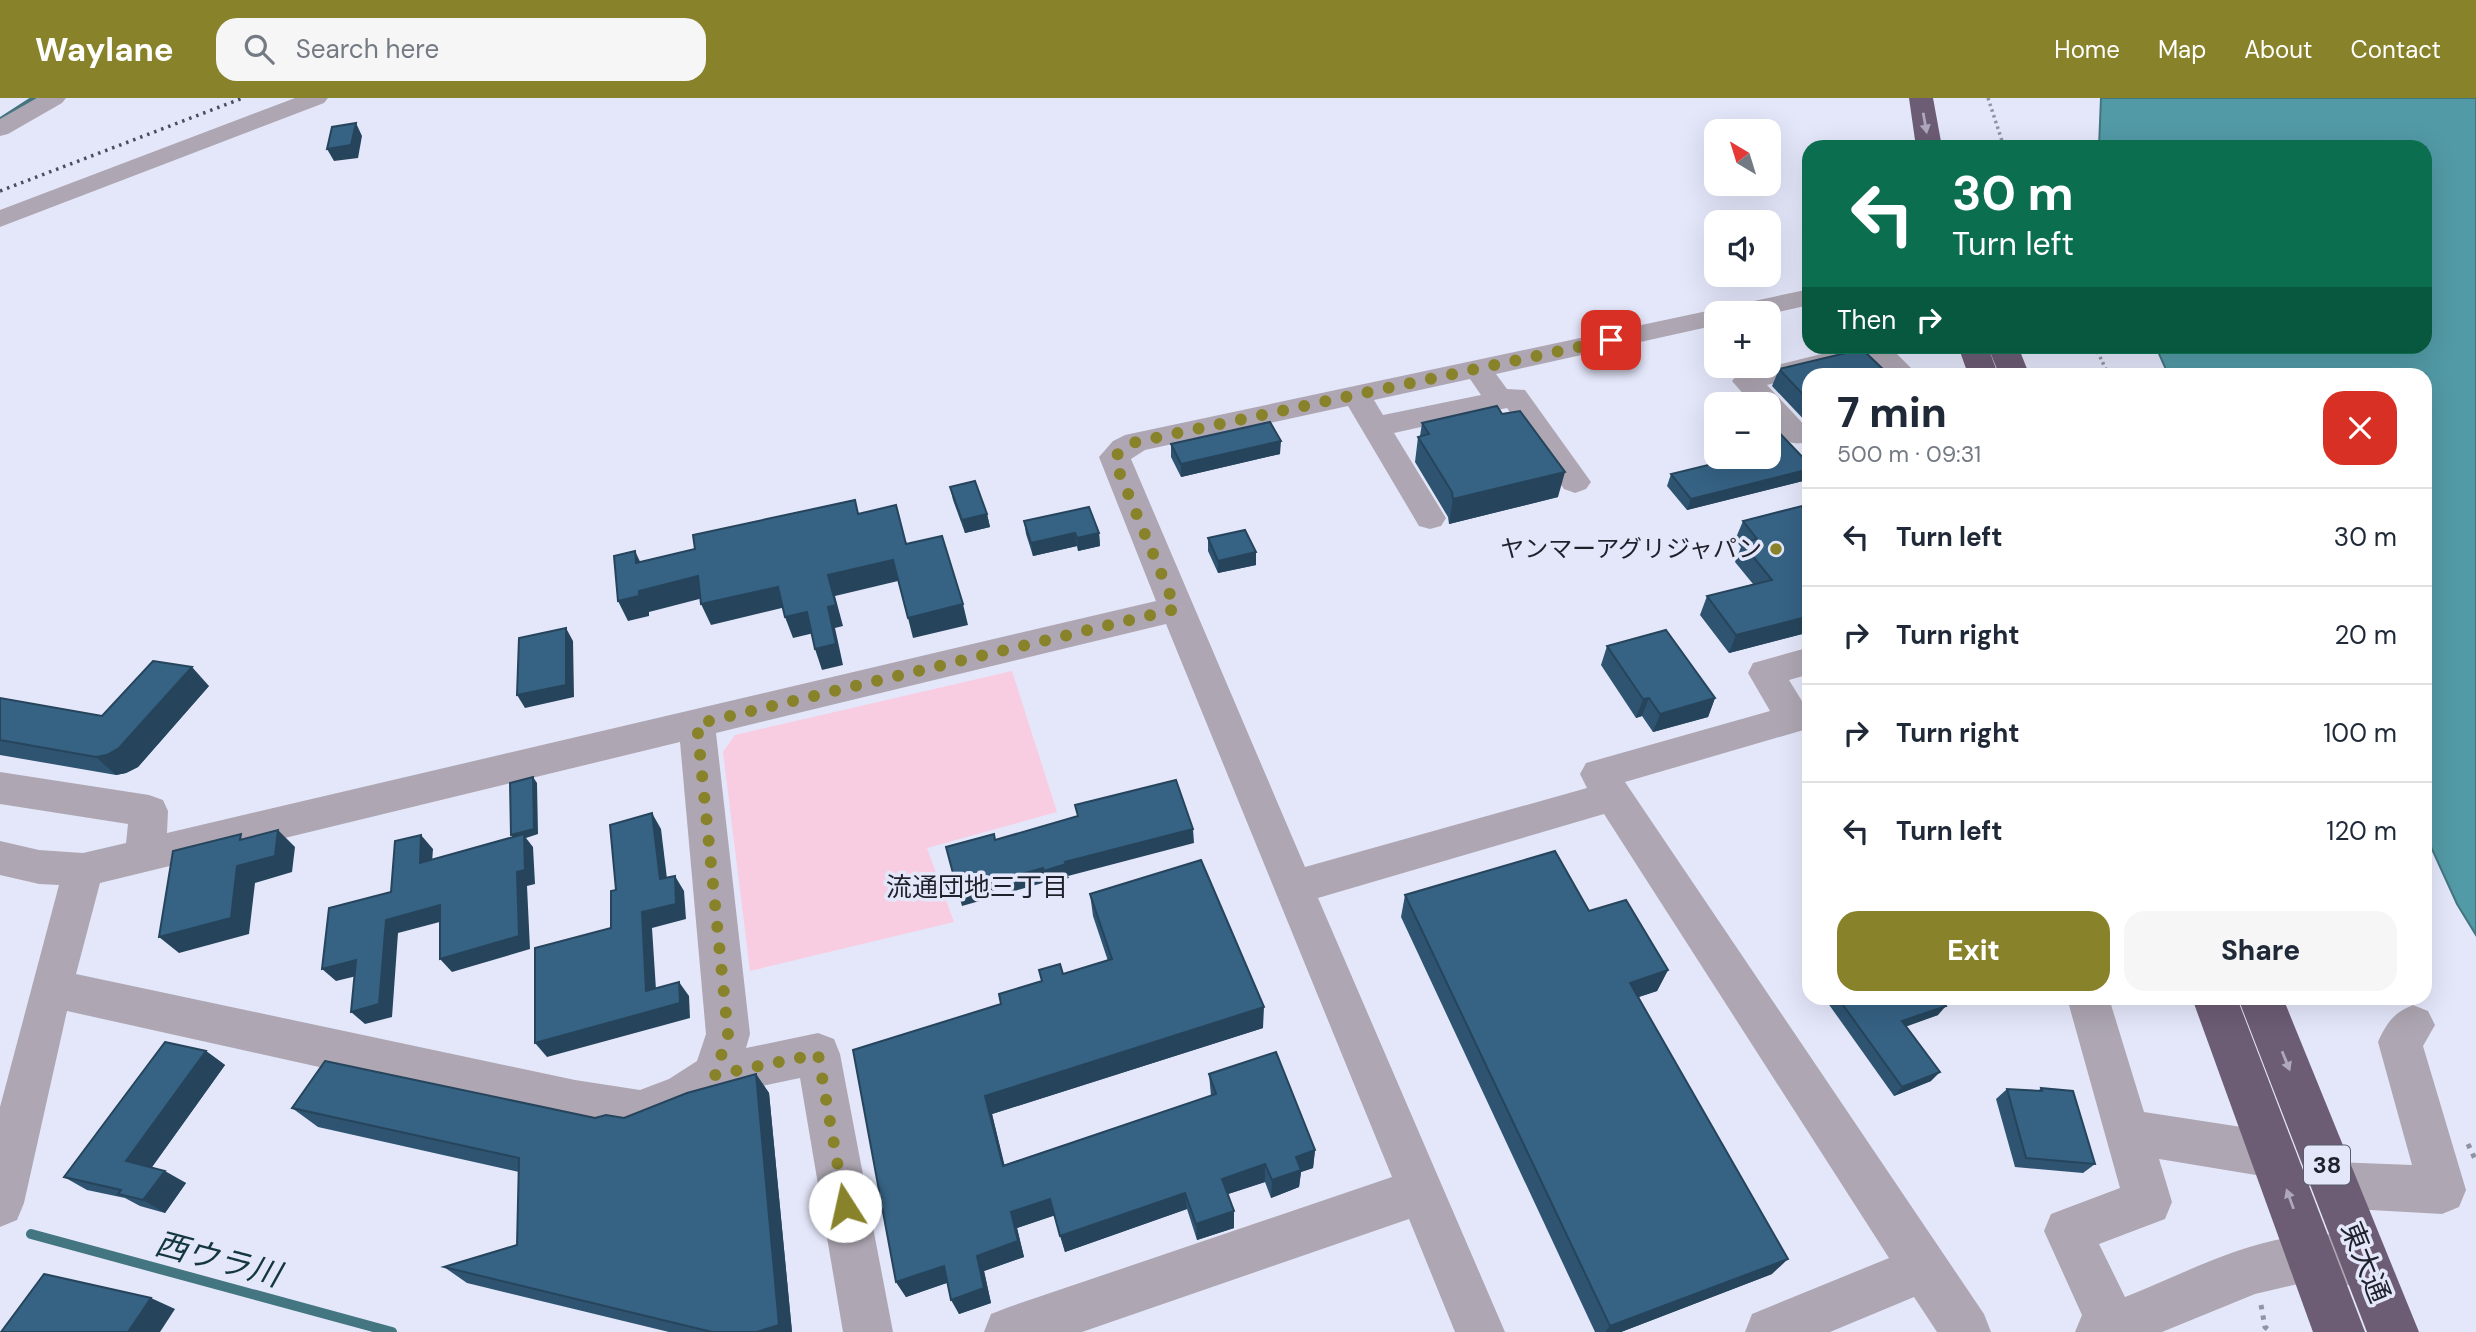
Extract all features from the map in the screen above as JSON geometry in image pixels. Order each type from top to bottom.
[{"type":"highway","points":[[1921,98],[1928,140]]},
{"type":"highway","name":"東大通","points":[[2218,1005],[2339,1332]]},
{"type":"highway","name":"東大通","points":[[2264,1005],[2393,1332]]},
{"type":"street","points":[[0,129],[54,98]]},
{"type":"street","points":[[0,219],[316,98]]},
{"type":"street","points":[[1781,304],[1802,300]]},
{"type":"street","points":[[1480,1332],[1176,609],[1115,457],[1136,442],[1704,320]]},
{"type":"street","points":[[1815,368],[1849,354]]},
{"type":"street","points":[[1880,354],[1896,368]]},
{"type":"street","points":[[1478,369],[1500,400]]},
{"type":"street","points":[[1796,435],[1766,388],[1802,373]]},
{"type":"street","points":[[1356,395],[1430,518]]},
{"type":"street","points":[[1375,427],[1514,397],[1575,482]]},
{"type":"street","points":[[0,859],[39,867],[83,870],[1176,609]]},
{"type":"street","points":[[1802,662],[1766,673],[1794,719],[1599,774],[1966,1332]]},
{"type":"street","points":[[697,724],[728,1034],[715,1075]]},
{"type":"street","points":[[0,788],[149,811],[145,856]]},
{"type":"street","points":[[1293,888],[1614,796]]},
{"type":"street","points":[[0,1203],[51,988],[83,870]]},
{"type":"street","points":[[51,988],[575,1102],[640,1112],[684,1095],[715,1075],[818,1054],[868,1332]]},
{"type":"street","points":[[2090,1005],[2148,1202],[2068,1231],[2107,1329],[2255,1269],[2311,1257],[2366,1263]]},
{"type":"street","points":[[2335,1185],[2442,1190],[2400,1042],[2413,1026]]},
{"type":"street","points":[[2128,1132],[2273,1155]]},
{"type":"street","points":[[1009,1332],[1421,1191]]},
{"type":"street","points":[[1770,1332],[1924,1268]]},
{"type":"path","points":[[1988,98],[2002,140]]},
{"type":"shaded area","points":[[1012,671],[1057,812],[927,848],[954,922],[750,971],[723,752],[735,735]]},
{"type":"water","points":[[2101,98],[2476,98],[2476,935],[2457,904],[2432,849],[2432,368],[2165,368],[2159,354],[2432,354],[2432,140],[2099,140]]},
{"type":"building","points":[[356,123],[351,145],[327,149],[332,127]]},
{"type":"building","points":[[1841,354],[1867,354],[1882,368],[1802,368],[1802,393],[1781,369]]},
{"type":"building","points":[[1497,406],[1502,414],[1520,411],[1565,472],[1453,499],[1452,492],[1418,437],[1429,434],[1422,423]]},
{"type":"building","points":[[1270,422],[1281,441],[1181,464],[1171,444]]},
{"type":"building","points":[[1781,435],[1802,457],[1802,471],[1691,499],[1671,474],[1704,466],[1704,469],[1781,469]]},
{"type":"building","points":[[975,481],[987,514],[962,520],[950,487]]},
{"type":"building","points":[[855,500],[858,514],[896,505],[906,544],[942,536],[963,604],[908,618],[893,560],[828,575],[836,605],[828,607],[836,644],[815,649],[807,612],[785,617],[778,587],[701,604],[698,576],[639,591],[639,596],[618,601],[614,556],[635,551],[636,563],[695,549],[693,535]]},
{"type":"building","points":[[1802,506],[1802,618],[1736,635],[1707,596],[1772,580],[1742,543],[1757,539],[1743,521]]},
{"type":"building","points":[[1089,507],[1099,533],[1077,538],[1075,533],[1031,543],[1024,521]]},
{"type":"building","points":[[1245,530],[1256,552],[1218,561],[1208,538]]},
{"type":"building","points":[[566,628],[566,685],[517,695],[519,638]]},
{"type":"building","points":[[1666,630],[1715,698],[1660,714],[1649,698],[1643,699],[1607,646]]},
{"type":"building","points":[[153,661],[192,667],[119,748],[107,755],[96,757],[0,740],[0,698],[102,716]]},
{"type":"building","points":[[533,777],[534,829],[511,835],[510,783]]},
{"type":"building","points":[[1176,780],[1193,829],[958,892],[946,847],[994,834],[995,840],[1078,816],[1075,805]]},
{"type":"building","points":[[652,813],[660,879],[675,876],[676,904],[642,912],[646,991],[679,982],[680,1003],[535,1043],[535,948],[611,928],[611,891],[616,890],[610,825]]},
{"type":"building","points":[[278,830],[275,856],[237,866],[231,918],[159,937],[173,851],[241,834],[240,840]]},
{"type":"building","points":[[524,834],[525,870],[517,872],[519,936],[440,959],[440,905],[386,920],[379,1004],[351,1012],[356,960],[322,969],[329,908],[391,892],[395,841],[421,835],[420,863]]},
{"type":"building","points":[[1555,851],[1589,911],[1626,900],[1668,970],[1630,983],[1788,1259],[1610,1326],[1405,895]]},
{"type":"building","points":[[1201,860],[1264,1007],[985,1096],[1003,1166],[1216,1094],[1209,1074],[1276,1052],[1315,1150],[1296,1157],[1301,1170],[1272,1180],[1265,1164],[1222,1179],[1234,1211],[1196,1224],[1185,1193],[1060,1236],[1050,1199],[1011,1212],[1018,1241],[977,1256],[984,1288],[951,1300],[944,1266],[896,1282],[853,1050],[1001,1004],[999,994],[1042,981],[1039,970],[1060,964],[1063,974],[1112,959],[1090,894]]},
{"type":"building","points":[[1843,1005],[1946,1006],[1902,1021],[1940,1072],[1902,1087]]},
{"type":"building","points":[[165,1042],[206,1051],[126,1161],[165,1171],[143,1200],[118,1194],[121,1190],[64,1177]]},
{"type":"building","points":[[325,1061],[595,1118],[606,1115],[624,1118],[687,1093],[756,1074],[779,1325],[757,1332],[712,1332],[444,1267],[517,1245],[519,1158],[292,1108]]},
{"type":"building","points":[[2041,1088],[2073,1091],[2095,1164],[2026,1158],[2007,1089],[2042,1091]]},
{"type":"building","points":[[44,1274],[151,1298],[128,1332],[1,1332]]},
{"type":"waterway","points":[[0,120],[34,98]]},
{"type":"waterway","name":"西ウラ川","points":[[31,1234],[392,1332]]},
{"type":"railway","points":[[0,191],[243,98]]},
{"type":"place","name":"ヤンマーアグリジャパン","points":[[1776,549]]},
{"type":"district","name":"流通団地三丁目","points":[[977,887]]},
{"type":"route","points":[[845,1206],[818,1054],[715,1075],[728,1034],[697,724],[1176,609],[1117,467],[1115,457],[1136,442],[1611,340]]}]
